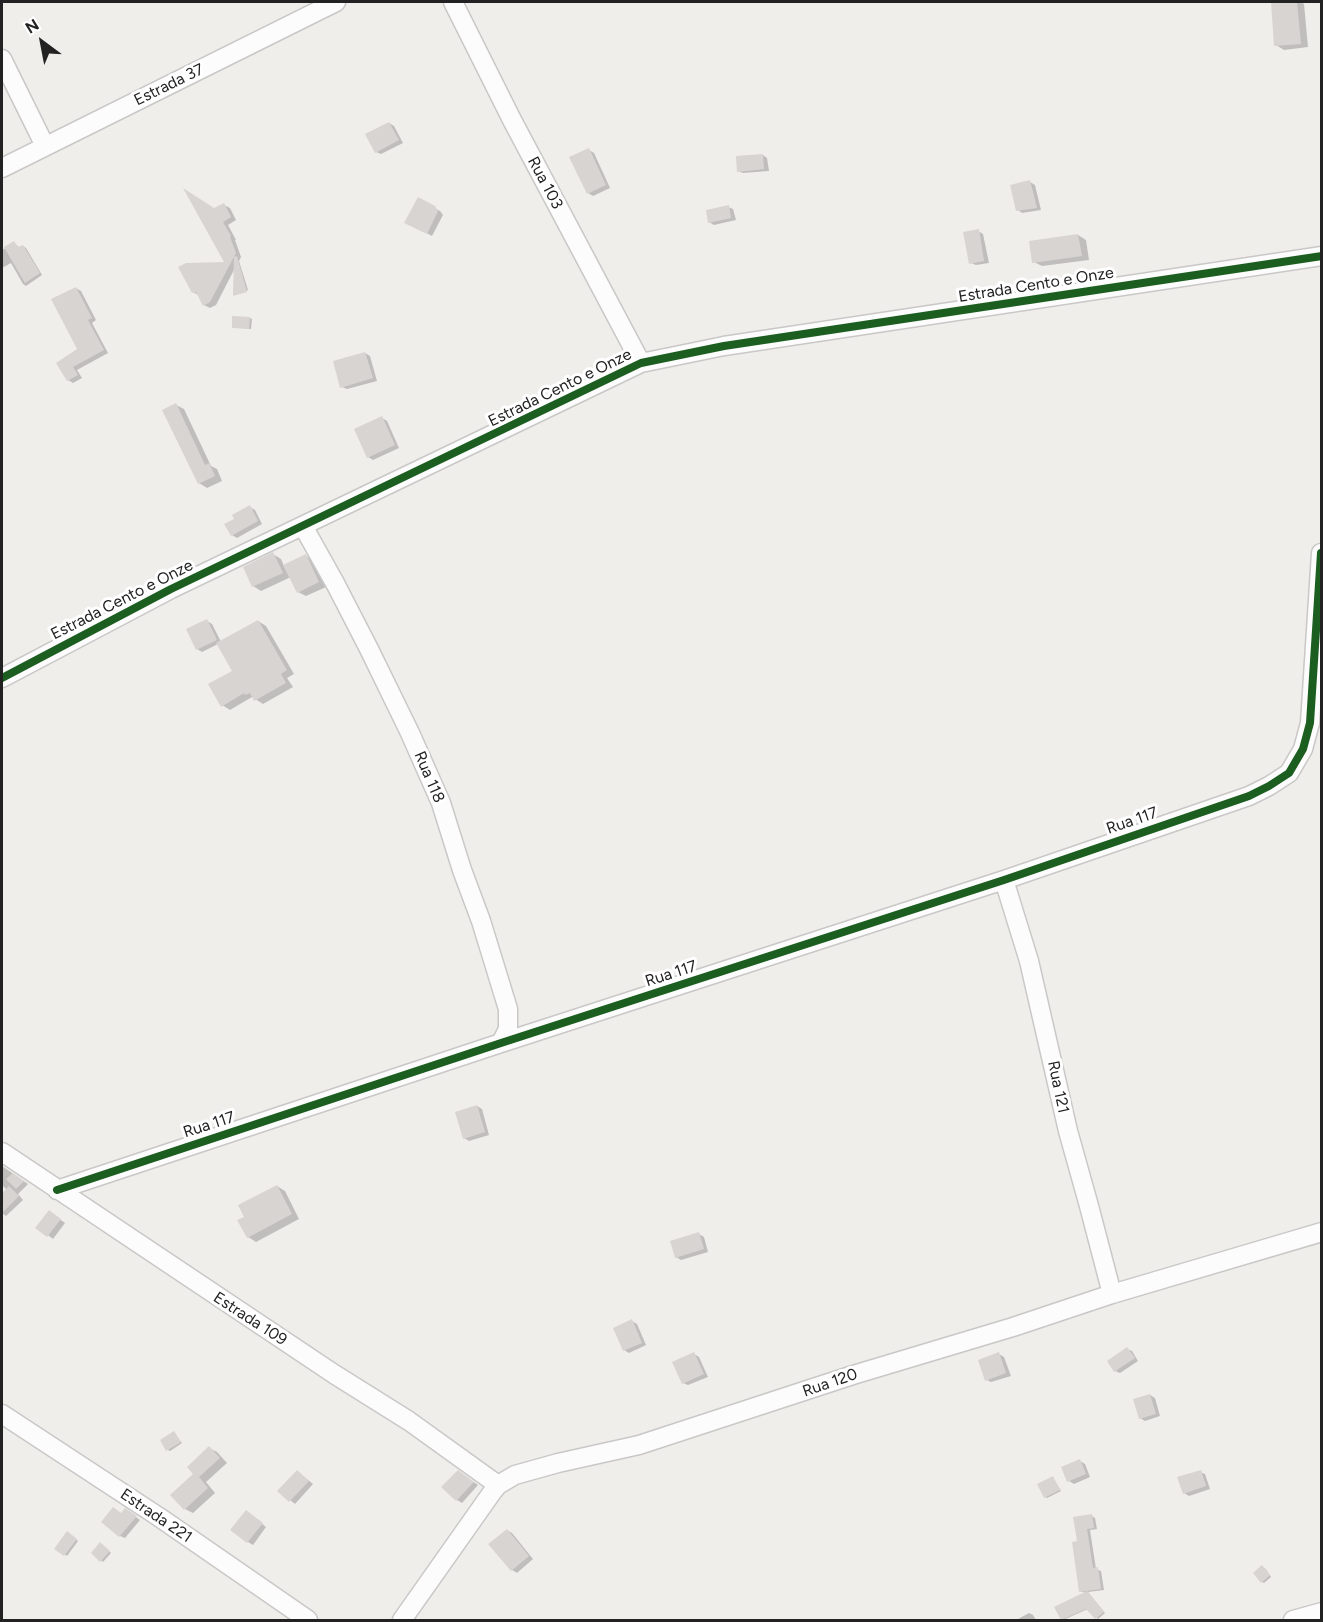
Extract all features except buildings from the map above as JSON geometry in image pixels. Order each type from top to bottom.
[{"type":"street","name":"Estrada 37","points":[[2,168],[336,2]]},
{"type":"street","name":"Rua 103","points":[[453,2],[506,110],[641,363]]},
{"type":"street","points":[[2,59],[45,146]]},
{"type":"street","name":"Estrada Cento e Onze","points":[[2,678],[171,589],[641,363],[724,346],[1322,256]]},
{"type":"street","name":"Rua 118","points":[[303,526],[378,666],[441,803],[508,1009],[508,1029],[501,1043]]},
{"type":"street","name":"Rua 117","points":[[57,1190],[1004,880],[1249,796],[1289,773],[1303,749],[1310,723],[1321,553]]},
{"type":"street","name":"Rua 121","points":[[1004,880],[1029,961],[1068,1131],[1112,1294]]},
{"type":"street","name":"Estrada 109","points":[[2,1152],[334,1374],[409,1421],[498,1485]]},
{"type":"street","name":"Rua 120","points":[[402,1620],[498,1485],[515,1475],[639,1445],[1112,1294],[1322,1232]]},
{"type":"street","name":"Estrada 221","points":[[2,1414],[159,1517],[308,1620]]},
{"type":"street","points":[[1293,1620],[1322,1612]]},
{"type":"cycle path","points":[[2,678],[171,589],[641,363],[724,346],[1322,256]]},
{"type":"cycle path","points":[[57,1190],[1004,880],[1249,796],[1269,786],[1289,773],[1303,749],[1310,723],[1321,553]]}]
